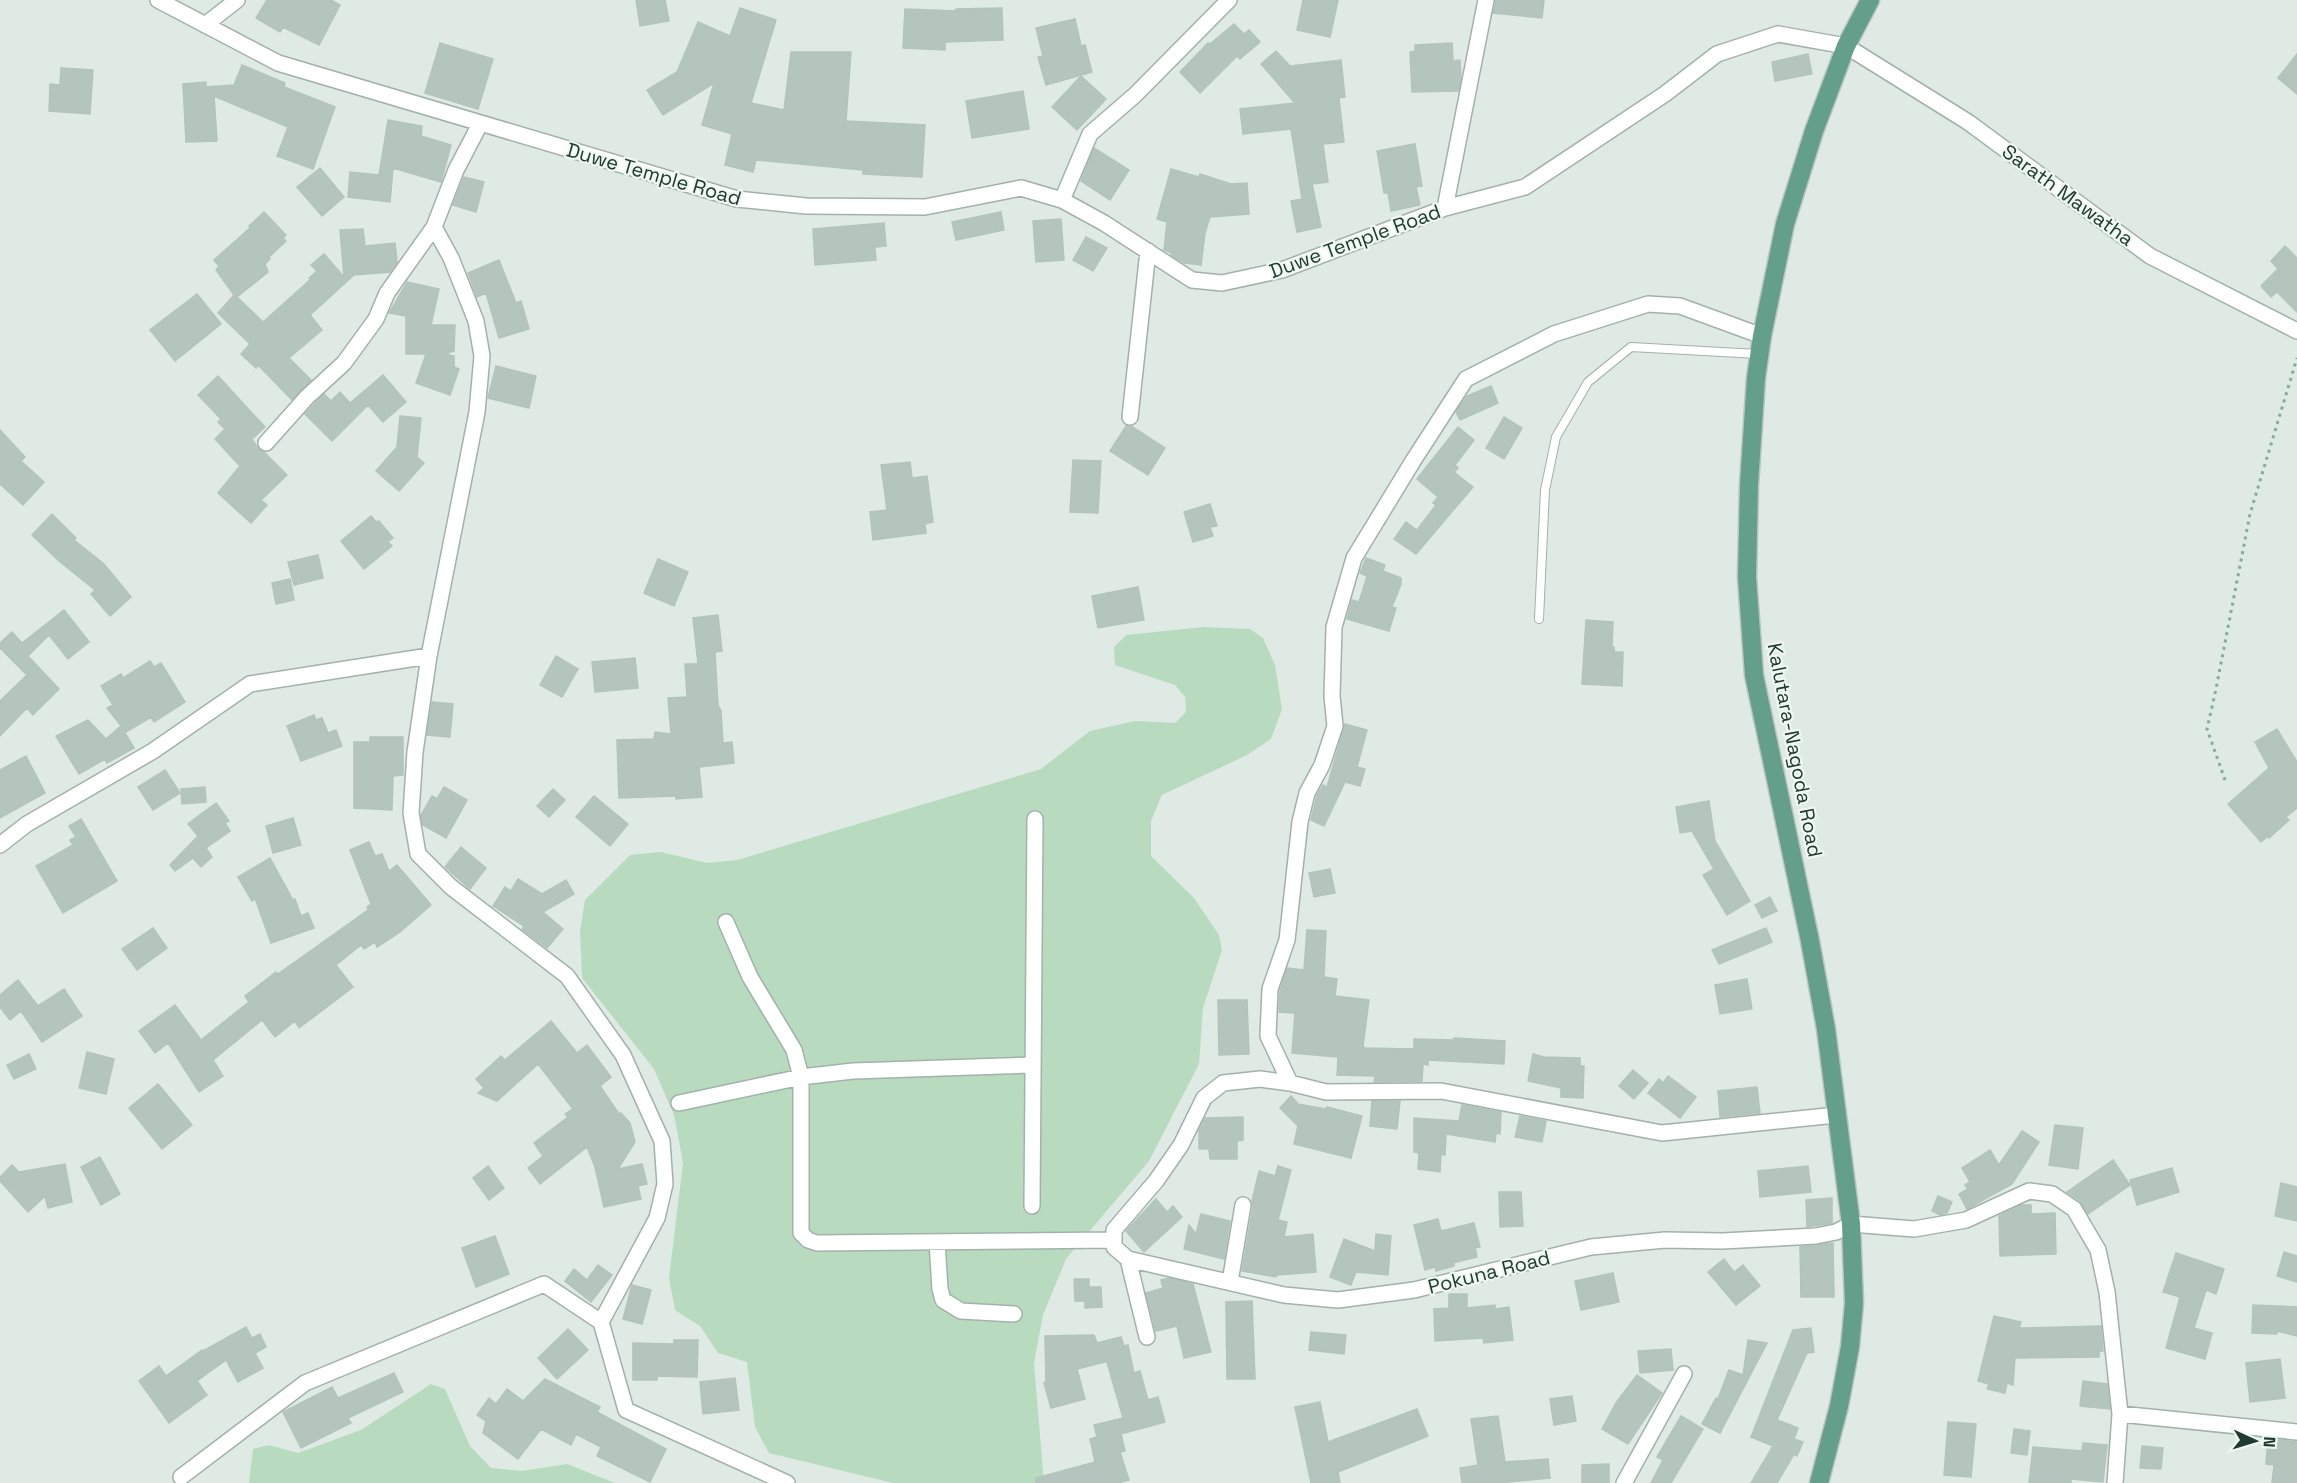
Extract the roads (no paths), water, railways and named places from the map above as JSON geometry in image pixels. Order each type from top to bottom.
[{"type":"main road","name":"Kalutara-Nagoda Road","points":[[1819,1483],[1839,1406],[1850,1347],[1854,1303],[1851,1224],[1826,1029],[1810,941],[1754,675],[1747,577],[1749,485],[1761,345],[1785,224],[1814,131],[1846,46],[1870,0]]},
{"type":"street","name":"Duwe Temple Road","points":[[158,0],[278,63],[737,199],[806,206],[925,207],[1021,188],[1062,200],[1192,280],[1222,283],[1282,270],[1445,208],[1525,188],[1665,94],[1717,54],[1778,34],[1846,46]]},
{"type":"street","points":[[205,25],[237,0]]},
{"type":"street","points":[[1062,200],[1090,134],[1135,95],[1229,0]]},
{"type":"street","points":[[1445,208],[1486,0]]},
{"type":"street","name":"Sarath Mawatha","points":[[1846,46],[1968,122],[2150,256],[2297,331]]},
{"type":"street","points":[[266,443],[307,397],[344,363],[376,319],[387,294],[434,228],[456,170],[480,124]]},
{"type":"street","points":[[434,228],[451,258],[476,321],[482,356],[477,412],[429,656],[415,752],[411,813],[418,854],[451,887],[567,976],[623,1055],[662,1141],[665,1184],[657,1218],[601,1322]]},
{"type":"street","points":[[1130,417],[1148,251]]},
{"type":"street","points":[[1290,1083],[1268,1036],[1270,989],[1287,940],[1300,822],[1307,794],[1322,765],[1335,726],[1332,696],[1334,627],[1354,558],[1413,460],[1466,379],[1554,334],[1648,304],[1680,306],[1761,345]]},
{"type":"street","points":[[0,845],[27,824],[153,751],[250,684],[429,656]]},
{"type":"street","points":[[1032,1206],[1031,1065],[1035,819]]},
{"type":"street","points":[[726,922],[750,977],[794,1050],[801,1077],[801,1233],[808,1240],[817,1243],[1112,1240]]},
{"type":"street","points":[[679,1103],[801,1077],[853,1071],[1031,1065]]},
{"type":"street","points":[[1147,1337],[1128,1259],[1114,1247],[1112,1240],[1114,1230],[1156,1181],[1182,1145],[1204,1098],[1223,1083],[1260,1079],[1290,1083],[1326,1092],[1442,1091],[1662,1133],[1836,1115]]},
{"type":"street","points":[[1851,1224],[1914,1228],[1966,1220],[2029,1191],[2052,1194],[2074,1209],[2098,1250],[2108,1292],[2120,1414],[2115,1483]]},
{"type":"street","points":[[1230,1282],[1244,1206]]},
{"type":"street","name":"Pokuna Road","points":[[1128,1259],[1284,1295],[1338,1300],[1414,1290],[1591,1247],[1665,1240],[1816,1236],[1836,1232],[1851,1224]]},
{"type":"street","points":[[937,1242],[940,1289],[943,1300],[961,1311],[1014,1314]]},
{"type":"street","points":[[182,1477],[305,1383],[544,1284],[601,1322],[626,1410],[787,1483]]},
{"type":"street","points":[[1624,1483],[1684,1374]]},
{"type":"street","points":[[2120,1414],[2297,1432]]},
{"type":"lane","points":[[1539,619],[1545,490],[1556,437],[1588,382],[1631,347],[1761,345]]}]
